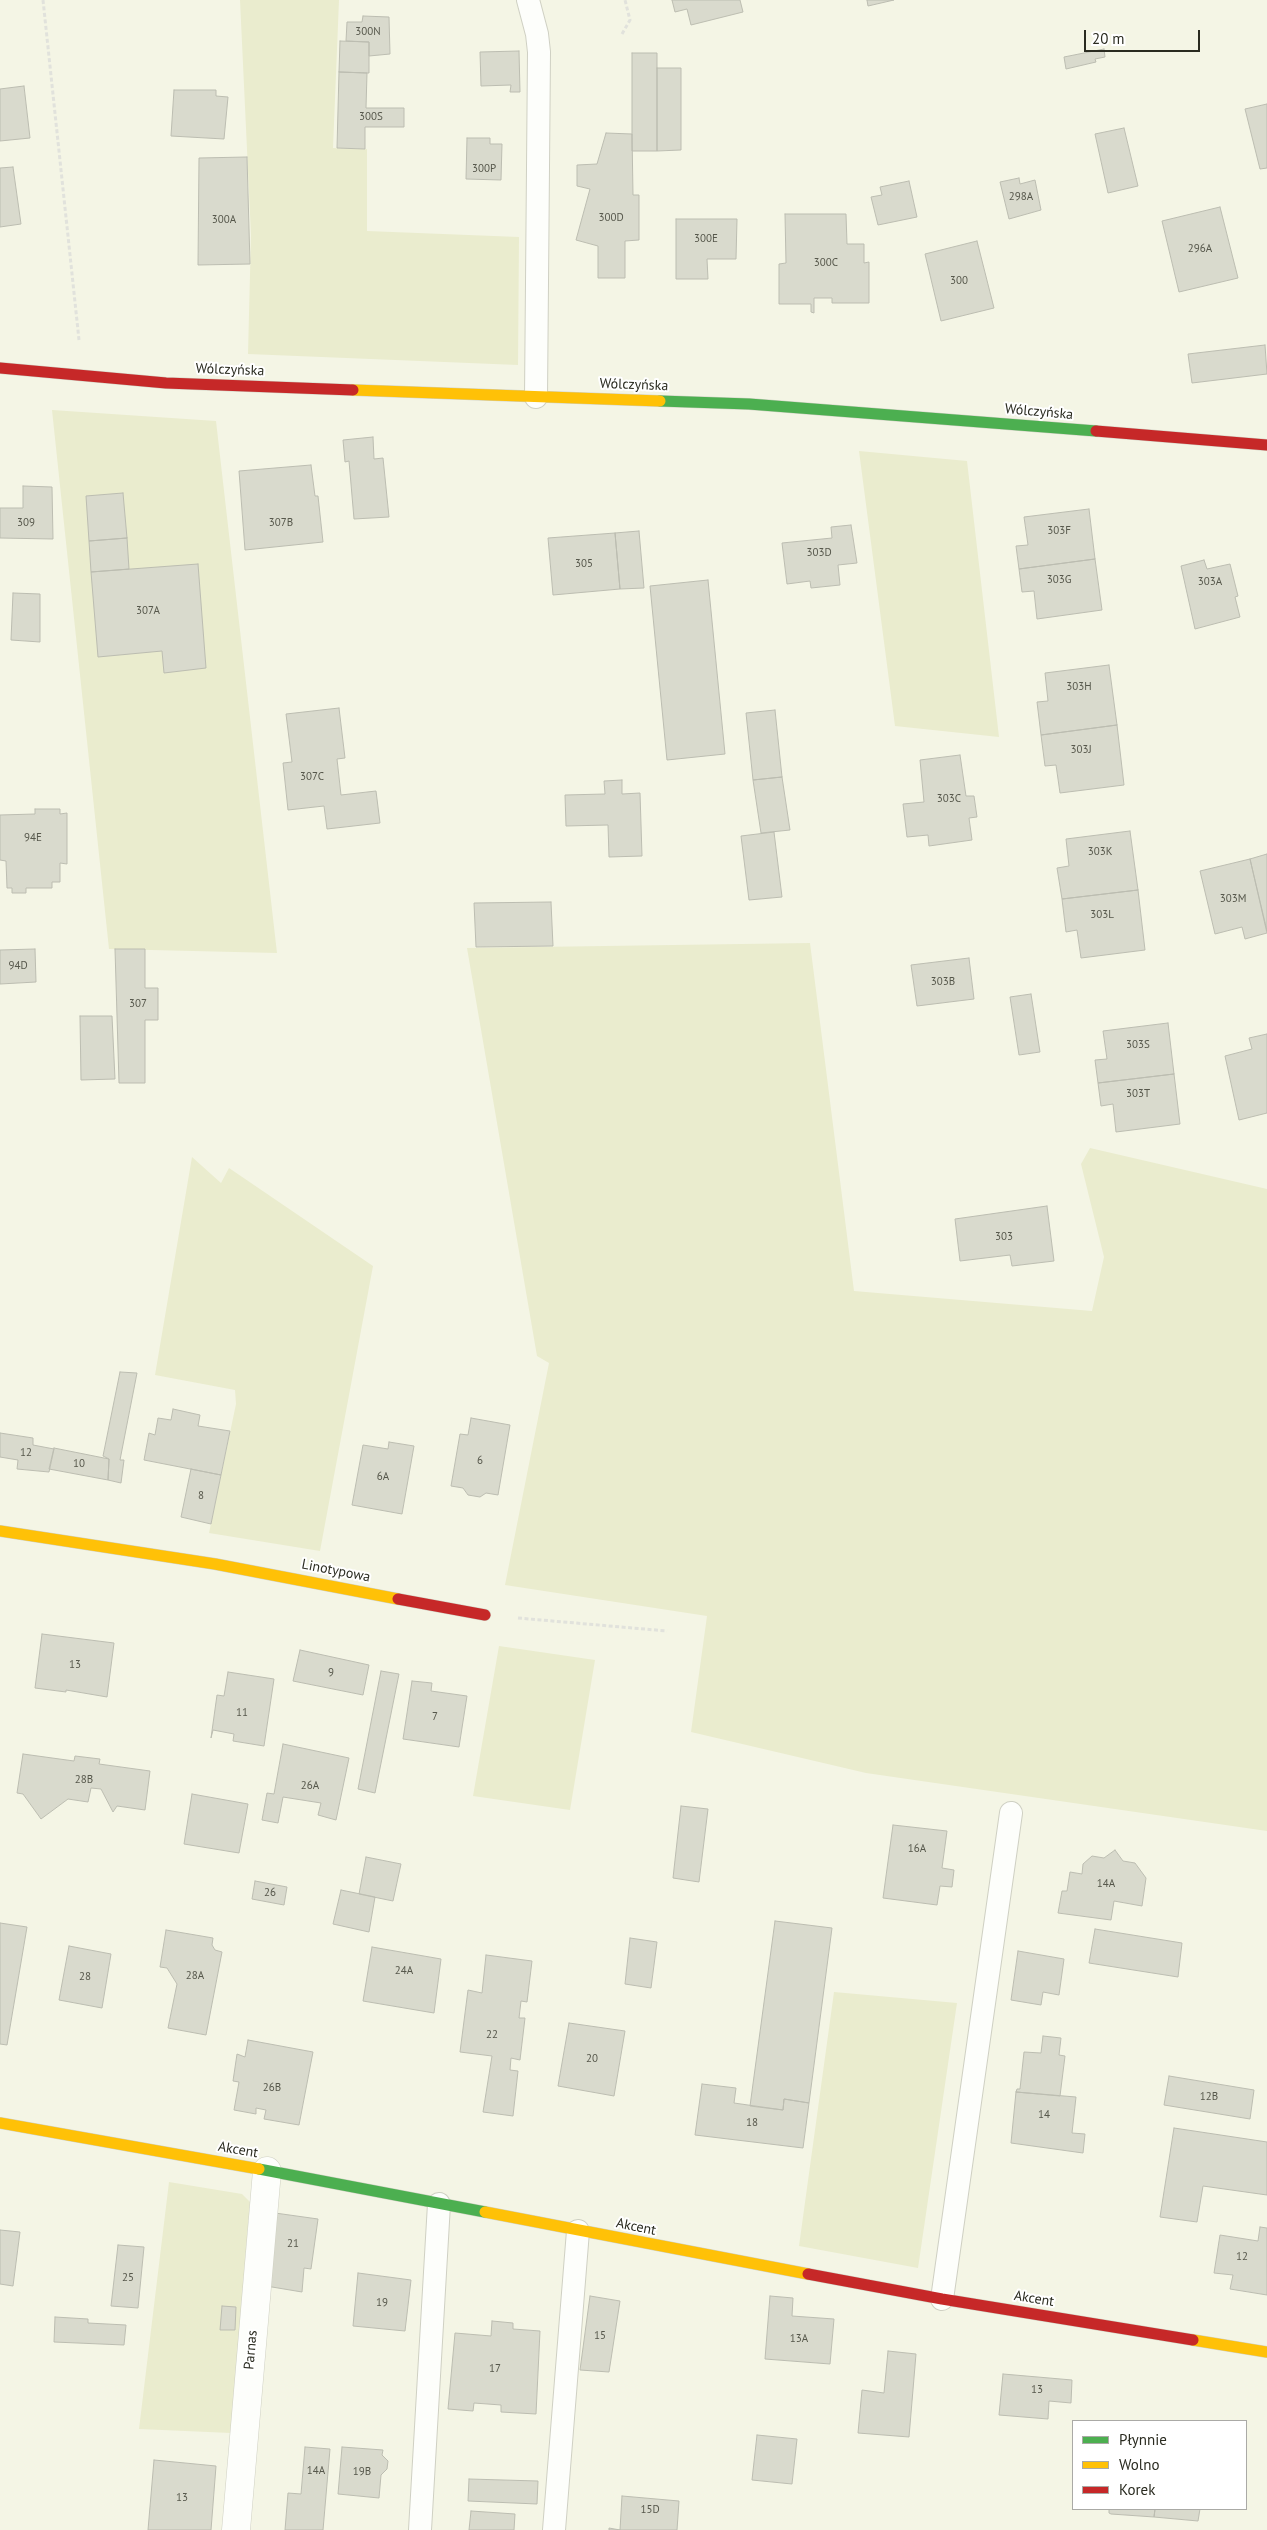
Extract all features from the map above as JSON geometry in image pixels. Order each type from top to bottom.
[{"type":"street","name":"Wólczyńska","points":[[0,368],[166,382],[749,404],[1267,445]]},
{"type":"street","name":"Linotypowa","points":[[0,1531],[216,1564],[485,1615]]},
{"type":"street","name":"Akcent","points":[[0,2123],[267,2171],[942,2299],[1267,2352]]},
{"type":"street","name":"Parnas","points":[[236,2530],[267,2171]]},
{"type":"lane","points":[[528,0],[537,34],[538,52],[536,397]]},
{"type":"lane","points":[[942,2299],[1011,1814]]},
{"type":"lane","points":[[420,2530],[439,2204]]},
{"type":"lane","points":[[554,2530],[578,2231]]},
{"type":"path","points":[[43,0],[78,334]]},
{"type":"path","points":[[622,34],[630,20],[625,0]]},
{"type":"path","points":[[485,1615],[667,1631]]},
{"type":"green space","points":[[240,0],[339,0],[333,148],[367,149],[367,231],[519,237],[518,365],[248,354],[251,235]]},
{"type":"green space","points":[[52,410],[216,421],[277,953],[109,949]]},
{"type":"green space","points":[[859,451],[967,461],[999,737],[895,726]]},
{"type":"green space","points":[[810,943],[854,1291],[1092,1311],[1104,1257],[1081,1164],[1090,1148],[1267,1189],[1267,1831],[866,1773],[691,1732],[707,1616],[505,1585],[549,1363],[537,1356],[467,948]]},
{"type":"green space","points":[[192,1157],[221,1183],[229,1168],[373,1266],[320,1551],[209,1533],[236,1404],[235,1390],[155,1375]]},
{"type":"green space","points":[[499,1646],[595,1660],[570,1810],[473,1796]]},
{"type":"green space","points":[[834,1992],[957,2003],[918,2268],[799,2246]]},
{"type":"green space","points":[[169,2182],[242,2194],[250,2202],[231,2433],[139,2429]]},
{"type":"building","points":[[672,0],[740,0],[743,12],[691,25],[687,9],[675,12]]},
{"type":"building","points":[[867,0],[894,0],[868,6]]},
{"type":"building","points":[[363,16],[389,17],[390,54],[369,56],[369,42],[346,41],[347,22],[362,22]]},
{"type":"building","points":[[340,41],[369,42],[369,73],[339,72]]},
{"type":"building","points":[[1104,49],[1105,57],[1095,59],[1096,62],[1066,69],[1064,57]]},
{"type":"building","points":[[519,51],[520,92],[510,92],[511,85],[481,86],[480,52]]},
{"type":"building","points":[[632,53],[657,53],[657,151],[632,151]]},
{"type":"building","points":[[657,68],[681,68],[681,150],[657,151]]},
{"type":"building","points":[[339,72],[367,73],[366,108],[404,108],[404,127],[365,127],[365,149],[337,148]]},
{"type":"building","points":[[24,86],[30,138],[0,141],[0,89]]},
{"type":"building","points":[[174,90],[216,90],[216,96],[228,97],[224,139],[171,136]]},
{"type":"building","points":[[1267,104],[1267,168],[1260,169],[1245,109]]},
{"type":"building","points":[[1124,128],[1138,186],[1108,193],[1095,134]]},
{"type":"building","points":[[606,133],[632,134],[633,195],[639,195],[639,240],[625,241],[625,278],[598,278],[598,246],[576,240],[590,189],[577,186],[577,165],[597,164]]},
{"type":"building","points":[[467,138],[490,138],[490,144],[502,144],[501,180],[466,179]]},
{"type":"building","points":[[247,157],[250,264],[198,265],[199,158]]},
{"type":"building","points":[[13,167],[21,224],[0,227],[0,168]]},
{"type":"building","points":[[1019,178],[1020,184],[1035,180],[1041,210],[1009,219],[1000,182]]},
{"type":"building","points":[[909,181],[917,217],[878,225],[871,197],[882,195],[880,187]]},
{"type":"building","points":[[1220,207],[1238,278],[1179,292],[1162,221]]},
{"type":"building","points":[[785,214],[846,214],[847,244],[864,244],[864,263],[869,262],[869,303],[832,303],[832,298],[814,298],[814,313],[811,312],[811,304],[779,304],[779,264],[786,263]]},
{"type":"building","points":[[676,219],[737,219],[736,259],[707,259],[708,279],[676,279]]},
{"type":"building","points":[[977,241],[994,308],[941,321],[925,254]]},
{"type":"building","points":[[1265,345],[1267,374],[1192,383],[1188,354]]},
{"type":"building","points":[[373,437],[374,459],[383,458],[389,517],[354,519],[349,461],[345,462],[343,440]]},
{"type":"building","points":[[311,465],[315,496],[318,496],[323,542],[245,550],[239,471]]},
{"type":"building","points":[[23,486],[52,487],[53,539],[0,538],[0,508],[23,508]]},
{"type":"building","points":[[123,493],[127,538],[89,541],[86,496]]},
{"type":"building","points":[[1089,509],[1095,559],[1019,569],[1016,546],[1028,545],[1024,517]]},
{"type":"building","points":[[851,525],[857,563],[838,565],[840,585],[811,588],[810,581],[787,584],[782,543],[832,538],[831,527]]},
{"type":"building","points":[[639,531],[644,588],[620,589],[615,533]]},
{"type":"building","points":[[615,533],[620,589],[553,595],[548,538]]},
{"type":"building","points":[[127,538],[129,569],[91,572],[89,541]]},
{"type":"building","points":[[1095,559],[1102,610],[1037,619],[1034,591],[1022,592],[1019,569]]},
{"type":"building","points":[[1204,560],[1207,569],[1230,564],[1238,596],[1235,597],[1240,617],[1195,629],[1181,566]]},
{"type":"building","points":[[198,564],[206,668],[164,673],[162,651],[98,657],[91,572]]},
{"type":"building","points":[[708,580],[725,754],[667,760],[650,586]]},
{"type":"building","points":[[13,593],[40,594],[40,642],[11,640]]},
{"type":"building","points":[[1109,665],[1117,725],[1041,735],[1037,702],[1048,701],[1045,673]]},
{"type":"building","points":[[339,708],[345,758],[337,759],[341,795],[376,791],[380,823],[327,829],[324,806],[288,810],[283,763],[292,762],[286,714]]},
{"type":"building","points":[[775,710],[782,777],[753,780],[746,713]]},
{"type":"building","points":[[1117,725],[1124,785],[1060,793],[1056,765],[1045,766],[1041,735]]},
{"type":"building","points":[[960,755],[966,796],[974,796],[977,817],[969,818],[972,840],[929,846],[928,835],[907,837],[903,804],[924,802],[920,760]]},
{"type":"building","points":[[782,777],[790,830],[761,833],[753,780]]},
{"type":"building","points":[[622,780],[622,794],[640,793],[642,856],[609,857],[608,825],[566,826],[565,795],[605,794],[604,781]]},
{"type":"building","points":[[35,809],[60,809],[60,814],[67,813],[67,864],[60,863],[60,882],[52,882],[52,888],[26,888],[26,893],[12,893],[12,888],[7,888],[6,861],[0,860],[0,815],[35,814]]},
{"type":"building","points":[[1130,831],[1138,890],[1062,899],[1057,868],[1069,866],[1066,839]]},
{"type":"building","points":[[774,832],[782,897],[749,900],[741,836]]},
{"type":"building","points":[[1267,854],[1267,931],[1250,859]]},
{"type":"building","points":[[1250,859],[1267,933],[1245,939],[1242,927],[1215,934],[1200,871]]},
{"type":"building","points":[[1138,890],[1145,950],[1081,958],[1077,930],[1066,932],[1062,899]]},
{"type":"building","points":[[551,902],[553,946],[476,947],[474,903]]},
{"type":"building","points":[[35,949],[36,982],[0,984],[0,950]]},
{"type":"building","points":[[115,949],[145,949],[145,988],[158,988],[158,1020],[145,1020],[145,1083],[119,1083]]},
{"type":"building","points":[[969,958],[974,999],[917,1006],[911,965]]},
{"type":"building","points":[[1031,994],[1040,1052],[1019,1055],[1010,997]]},
{"type":"building","points":[[80,1016],[112,1016],[115,1079],[81,1080]]},
{"type":"building","points":[[1168,1023],[1174,1074],[1098,1083],[1095,1060],[1107,1059],[1103,1031]]},
{"type":"building","points":[[1267,1034],[1267,1113],[1239,1120],[1225,1056],[1252,1049],[1249,1038]]},
{"type":"building","points":[[1174,1074],[1180,1124],[1116,1132],[1113,1104],[1101,1106],[1098,1083]]},
{"type":"building","points":[[1047,1206],[1054,1261],[1012,1266],[1010,1255],[960,1261],[955,1219]]},
{"type":"building","points":[[120,1372],[137,1373],[120,1460],[124,1460],[121,1483],[108,1480],[109,1459],[103,1456]]},
{"type":"building","points":[[173,1409],[200,1415],[198,1426],[230,1431],[221,1475],[144,1460],[149,1433],[155,1435],[158,1418],[171,1420]]},
{"type":"building","points":[[471,1418],[510,1425],[498,1495],[486,1493],[480,1497],[468,1495],[463,1488],[451,1486],[460,1434],[468,1435]]},
{"type":"building","points":[[0,1433],[33,1438],[33,1445],[54,1449],[49,1472],[17,1469],[18,1460],[0,1457]]},
{"type":"building","points":[[389,1442],[414,1446],[402,1514],[352,1505],[363,1445],[388,1449]]},
{"type":"building","points":[[54,1448],[109,1459],[108,1480],[49,1469]]},
{"type":"building","points":[[191,1469],[221,1475],[211,1524],[181,1517]]},
{"type":"building","points":[[42,1634],[114,1643],[107,1697],[66,1690],[66,1692],[35,1688]]},
{"type":"building","points":[[300,1650],[369,1665],[363,1695],[293,1681]]},
{"type":"building","points":[[381,1671],[399,1674],[375,1793],[358,1789]]},
{"type":"building","points":[[228,1672],[274,1679],[264,1746],[233,1741],[234,1734],[213,1730],[211,1738],[217,1695],[224,1696]]},
{"type":"building","points":[[412,1681],[432,1683],[431,1691],[467,1696],[459,1747],[403,1739]]},
{"type":"building","points":[[283,1744],[349,1758],[336,1820],[318,1815],[321,1803],[283,1797],[278,1823],[262,1820],[267,1793],[274,1794]]},
{"type":"building","points":[[23,1754],[74,1761],[75,1756],[100,1759],[99,1764],[150,1771],[145,1810],[117,1806],[113,1812],[101,1789],[91,1788],[88,1802],[68,1799],[41,1819],[23,1794],[17,1793]]},
{"type":"building","points":[[192,1794],[248,1804],[239,1853],[184,1844]]},
{"type":"building","points":[[681,1806],[708,1809],[699,1882],[673,1878]]},
{"type":"building","points":[[893,1825],[947,1831],[942,1868],[954,1870],[952,1887],[940,1886],[937,1905],[883,1898]]},
{"type":"building","points":[[1115,1850],[1123,1861],[1135,1863],[1146,1878],[1142,1906],[1114,1901],[1111,1920],[1058,1913],[1062,1891],[1067,1891],[1070,1872],[1082,1874],[1083,1864],[1092,1856],[1104,1858]]},
{"type":"building","points":[[366,1857],[401,1864],[393,1901],[359,1894]]},
{"type":"building","points":[[255,1881],[287,1887],[284,1905],[252,1899]]},
{"type":"building","points":[[341,1890],[375,1897],[369,1932],[333,1924]]},
{"type":"building","points":[[775,1921],[832,1928],[809,2103],[784,2099],[783,2110],[750,2106]]},
{"type":"building","points":[[0,1923],[27,1927],[7,2045],[0,2044]]},
{"type":"building","points":[[1095,1929],[1182,1943],[1178,1977],[1089,1963]]},
{"type":"building","points":[[166,1930],[213,1938],[212,1945],[215,1950],[222,1952],[206,2035],[168,2028],[177,1984],[167,1968],[160,1967]]},
{"type":"building","points":[[630,1938],[657,1942],[651,1988],[625,1984]]},
{"type":"building","points":[[69,1946],[111,1954],[102,2008],[59,2000]]},
{"type":"building","points":[[372,1947],[441,1959],[434,2013],[363,2001]]},
{"type":"building","points":[[1018,1951],[1064,1959],[1059,1995],[1043,1992],[1041,2005],[1011,2000]]},
{"type":"building","points":[[486,1955],[532,1961],[527,2002],[521,2001],[519,2018],[525,2018],[520,2060],[511,2058],[510,2070],[518,2071],[513,2116],[483,2112],[492,2056],[460,2052],[468,1990],[482,1993]]},
{"type":"building","points":[[569,2023],[625,2031],[614,2096],[558,2086]]},
{"type":"building","points":[[1043,2036],[1061,2038],[1059,2055],[1065,2056],[1060,2096],[1016,2092],[1017,2089],[1020,2089],[1024,2052],[1041,2053]]},
{"type":"building","points":[[248,2040],[313,2052],[299,2125],[264,2119],[266,2110],[256,2108],[256,2114],[234,2110],[239,2082],[233,2081],[237,2054],[245,2057]]},
{"type":"building","points":[[1169,2076],[1254,2090],[1250,2119],[1164,2105]]},
{"type":"building","points":[[702,2084],[736,2088],[734,2103],[783,2110],[784,2099],[809,2103],[803,2148],[695,2135]]},
{"type":"building","points":[[1016,2092],[1076,2097],[1072,2133],[1085,2134],[1083,2153],[1011,2143]]},
{"type":"building","points":[[1174,2128],[1267,2142],[1267,2195],[1203,2186],[1197,2222],[1160,2217]]},
{"type":"building","points":[[275,2213],[318,2219],[311,2269],[304,2268],[302,2292],[266,2286]]},
{"type":"building","points":[[1260,2227],[1267,2228],[1267,2295],[1230,2289],[1233,2275],[1214,2273],[1220,2235],[1258,2241]]},
{"type":"building","points":[[0,2230],[20,2232],[13,2286],[0,2284]]},
{"type":"building","points":[[118,2245],[144,2247],[138,2308],[111,2306]]},
{"type":"building","points":[[358,2273],[411,2280],[405,2331],[353,2326]]},
{"type":"building","points":[[590,2296],[620,2301],[609,2372],[580,2370]]},
{"type":"building","points":[[770,2296],[793,2298],[792,2316],[834,2319],[830,2364],[765,2359]]},
{"type":"building","points":[[222,2306],[236,2307],[235,2330],[220,2330]]},
{"type":"building","points":[[55,2317],[88,2319],[88,2323],[126,2325],[124,2345],[54,2342]]},
{"type":"building","points":[[492,2321],[513,2323],[513,2329],[540,2331],[536,2414],[501,2412],[501,2405],[474,2403],[473,2411],[448,2409],[455,2333],[491,2336]]},
{"type":"building","points":[[888,2351],[916,2354],[909,2437],[858,2433],[862,2390],[884,2393]]},
{"type":"building","points":[[1003,2374],[1072,2380],[1071,2403],[1049,2401],[1048,2419],[999,2415]]},
{"type":"building","points":[[757,2435],[797,2439],[792,2484],[752,2480]]},
{"type":"building","points":[[305,2447],[330,2449],[323,2530],[285,2530],[288,2493],[301,2494]]},
{"type":"building","points":[[342,2447],[383,2450],[382,2455],[388,2461],[387,2469],[381,2475],[379,2498],[338,2494]]},
{"type":"building","points":[[154,2460],[216,2466],[211,2530],[148,2530]]},
{"type":"building","points":[[469,2479],[538,2481],[537,2504],[468,2501]]},
{"type":"building","points":[[622,2496],[679,2501],[677,2530],[620,2530]]},
{"type":"building","points":[[1109,2510],[1155,2510],[1154,2517],[1109,2513]]},
{"type":"building","points":[[1155,2510],[1200,2510],[1198,2521],[1154,2517]]},
{"type":"building","points":[[471,2511],[515,2514],[514,2530],[469,2530]]},
{"type":"traffic: fast","points":[[660,401],[749,404],[1096,431]]},
{"type":"traffic: fast","points":[[259,2169],[485,2212]]},
{"type":"traffic: slow","points":[[353,390],[660,401]]},
{"type":"traffic: slow","points":[[0,1531],[215,1564],[398,1599]]},
{"type":"traffic: slow","points":[[0,2123],[259,2169]]},
{"type":"traffic: slow","points":[[485,2212],[808,2274]]},
{"type":"traffic: slow","points":[[1193,2340],[1267,2352]]},
{"type":"traffic: jam","points":[[0,368],[166,383],[353,390]]},
{"type":"traffic: jam","points":[[1096,431],[1267,445]]},
{"type":"traffic: jam","points":[[398,1599],[485,1615]]},
{"type":"traffic: jam","points":[[808,2274],[942,2299],[1193,2340]]}]
